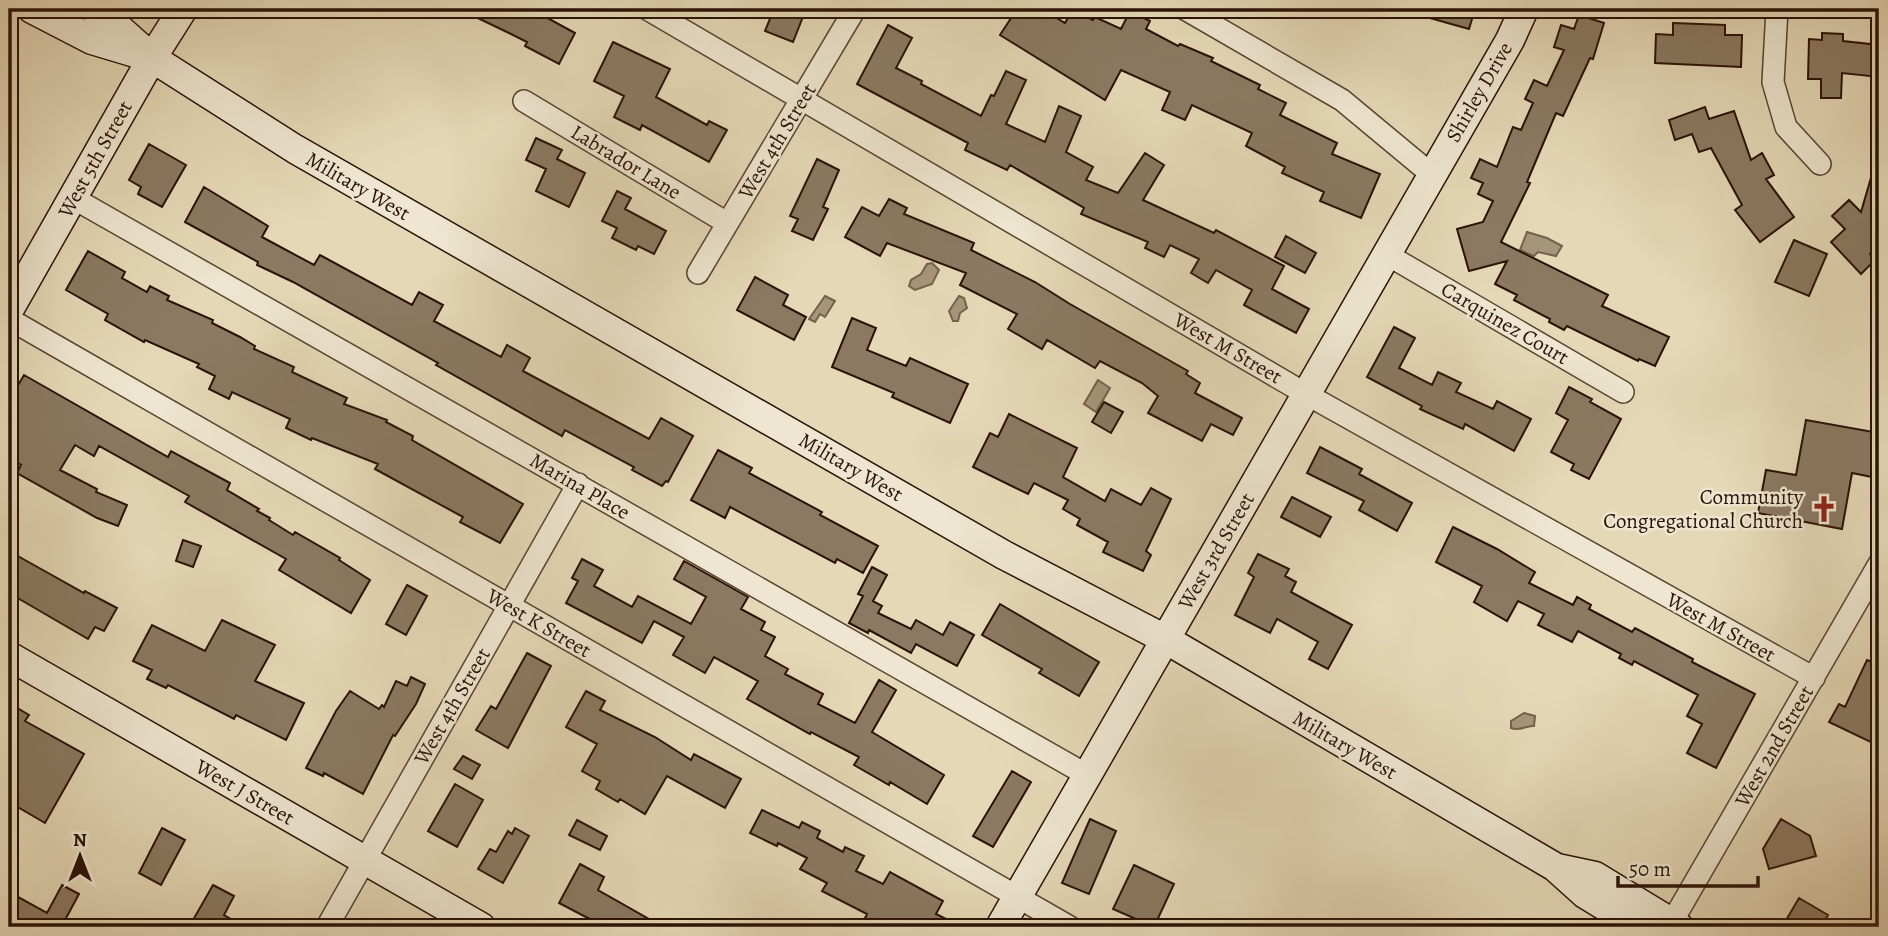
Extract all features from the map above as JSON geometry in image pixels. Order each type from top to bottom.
[{"type":"main road","name":"Military West","points":[[33,9],[92,40],[152,58]]},
{"type":"main road","name":"Military West","points":[[93,9],[104,15],[152,58],[295,149],[992,548],[1165,639],[1555,867],[1585,894],[1639,927]]},
{"type":"main road","name":"West 5th Street","points":[[9,310],[152,58],[183,9]]},
{"type":"main road","name":"Shirley Drive","points":[[1431,174],[1510,40],[1524,9]]},
{"type":"main road","name":"West 3rd Street","points":[[1000,927],[1431,174]]},
{"type":"main road","name":"West J Street","points":[[9,656],[481,927]]},
{"type":"main road","name":"Military West","points":[[1555,867],[1595,876],[1673,926]]},
{"type":"street","name":"West M Street","points":[[647,9],[1306,394],[1814,678]]},
{"type":"street","name":"West 4th Street","points":[[698,273],[855,9]]},
{"type":"street","points":[[1185,9],[1342,100],[1431,174]]},
{"type":"street","points":[[1777,9],[1773,82],[1786,127],[1820,164]]},
{"type":"street","name":"Labrador Lane","points":[[524,102],[727,223]]},
{"type":"street","name":"Marina Place","points":[[73,198],[1087,775]]},
{"type":"street","name":"Carquinez Court","points":[[1386,254],[1623,392]]},
{"type":"street","name":"West K Street","points":[[9,319],[1070,927]]},
{"type":"street","name":"West 4th Street","points":[[327,927],[578,484]]},
{"type":"street","name":"West 2nd Street","points":[[1673,926],[1879,565]]},
{"type":"shaded area","points":[[1527,232],[1562,246],[1556,256],[1538,252],[1534,256],[1520,250]]},
{"type":"shaded area","points":[[932,263],[939,270],[932,284],[915,290],[909,286],[911,280],[921,274],[927,264]]},
{"type":"shaded area","points":[[825,296],[835,301],[825,317],[820,314],[815,322],[809,319]]},
{"type":"shaded area","points":[[959,296],[964,298],[967,308],[960,313],[958,321],[953,321],[949,311]]},
{"type":"shaded area","points":[[1098,380],[1110,388],[1096,412],[1084,404]]},
{"type":"shaded area","points":[[1524,713],[1535,716],[1534,726],[1511,728],[1511,721]]},
{"type":"building","points":[[459,9],[531,9],[575,33],[559,64],[525,46],[527,42]]},
{"type":"building","points":[[774,9],[806,9],[793,42],[765,31]]},
{"type":"building","points":[[1017,9],[1042,9],[1065,23],[1072,10],[1121,29],[1130,11],[1150,21],[1146,29],[1178,46],[1180,44],[1213,58],[1211,61],[1260,85],[1258,89],[1286,103],[1280,115],[1337,143],[1332,154],[1380,174],[1361,218],[1320,201],[1324,192],[1282,173],[1285,167],[1246,146],[1252,133],[1192,105],[1185,120],[1162,110],[1170,92],[1121,70],[1105,100],[1000,35]]},
{"type":"building","points":[[1413,9],[1475,9],[1469,29],[1412,13]]},
{"type":"building","points":[[1579,15],[1604,23],[1593,59],[1590,58],[1563,116],[1556,113],[1527,182],[1530,183],[1501,242],[1608,295],[1602,306],[1669,337],[1655,366],[1639,359],[1638,361],[1567,326],[1564,330],[1549,322],[1550,319],[1514,300],[1517,295],[1495,284],[1507,261],[1469,271],[1457,229],[1483,222],[1493,201],[1478,194],[1483,183],[1471,178],[1480,159],[1497,167],[1513,127],[1521,130],[1533,103],[1525,99],[1534,80],[1547,86],[1564,50],[1554,47],[1561,25],[1574,29]]},
{"type":"building","points":[[1673,23],[1725,25],[1725,35],[1742,35],[1741,67],[1655,63],[1656,34],[1673,35]]},
{"type":"building","points":[[888,25],[912,38],[896,68],[981,116],[1006,71],[1026,80],[1006,124],[1045,142],[1059,106],[1081,116],[1066,152],[1093,167],[1086,180],[1118,193],[1145,153],[1164,165],[1143,200],[1214,233],[1216,230],[1284,266],[1272,289],[1309,309],[1296,333],[1244,305],[1252,290],[1216,270],[1208,283],[1191,273],[1199,259],[1170,245],[1164,257],[1145,248],[1148,242],[1081,214],[1084,208],[1010,165],[1007,170],[965,150],[968,143],[857,84]]},
{"type":"building","points":[[1822,33],[1843,34],[1843,41],[1879,45],[1879,77],[1842,73],[1841,98],[1821,98],[1821,79],[1808,79],[1809,39],[1822,40]]},
{"type":"building","points":[[613,42],[670,69],[656,97],[707,125],[709,121],[727,130],[709,162],[642,125],[640,130],[614,117],[624,96],[594,81]]},
{"type":"building","points":[[1705,107],[1709,119],[1734,111],[1751,160],[1762,153],[1774,175],[1766,179],[1794,217],[1760,242],[1735,210],[1742,205],[1711,148],[1699,152],[1692,134],[1675,140],[1669,120]]},
{"type":"building","points":[[536,138],[562,150],[557,159],[585,173],[569,207],[536,191],[546,169],[526,160]]},
{"type":"building","points":[[149,144],[186,165],[162,207],[138,194],[141,187],[129,180]]},
{"type":"building","points":[[817,159],[839,170],[823,207],[828,209],[813,240],[792,231],[798,219],[790,216]]},
{"type":"building","points":[[1875,164],[1879,165],[1879,245],[1870,254],[1875,260],[1861,274],[1831,242],[1845,229],[1832,216],[1849,200],[1861,212]]},
{"type":"building","points":[[204,187],[268,226],[262,237],[314,265],[320,255],[412,305],[419,292],[443,305],[434,321],[501,357],[507,345],[530,358],[523,371],[649,439],[661,418],[693,436],[668,482],[662,486],[632,470],[634,467],[565,430],[562,436],[436,365],[438,363],[293,282],[257,265],[258,262],[185,222]]},
{"type":"building","points":[[617,191],[631,198],[625,209],[666,231],[654,254],[638,246],[636,250],[612,238],[617,228],[602,221]]},
{"type":"building","points":[[889,199],[907,208],[904,214],[974,243],[971,250],[1035,282],[1188,371],[1186,374],[1200,383],[1195,393],[1242,418],[1233,435],[1211,424],[1202,441],[1148,413],[1158,396],[1142,383],[1100,361],[1095,368],[1047,340],[1042,349],[1008,329],[1017,314],[960,285],[966,273],[887,243],[880,256],[845,237],[862,207],[879,216]]},
{"type":"building","points":[[1286,236],[1316,253],[1305,273],[1275,257]]},
{"type":"building","points":[[1794,240],[1827,254],[1809,296],[1775,282]]},
{"type":"building","points":[[88,251],[125,272],[122,278],[147,292],[150,286],[169,296],[167,300],[213,320],[212,323],[255,346],[254,349],[294,367],[292,372],[347,398],[344,404],[387,420],[386,422],[413,436],[412,440],[523,504],[500,543],[460,522],[463,517],[375,469],[378,464],[286,428],[290,419],[232,392],[229,399],[209,389],[215,376],[197,367],[199,364],[145,340],[144,342],[105,320],[108,314],[66,290]]},
{"type":"building","points":[[755,277],[788,295],[783,305],[806,317],[794,340],[737,310]]},
{"type":"building","points":[[852,318],[876,328],[867,350],[906,366],[910,358],[968,384],[950,423],[892,397],[894,393],[832,367]]},
{"type":"building","points":[[1394,327],[1415,338],[1399,368],[1432,385],[1438,372],[1461,383],[1456,392],[1493,409],[1497,401],[1531,419],[1514,451],[1465,424],[1463,429],[1420,409],[1422,406],[1367,377]]},
{"type":"building","points":[[24,375],[168,457],[171,451],[230,483],[227,490],[259,509],[257,511],[270,518],[269,520],[340,558],[339,560],[370,580],[351,613],[279,570],[286,559],[185,502],[189,496],[99,446],[94,456],[75,445],[60,470],[97,489],[96,492],[127,505],[118,526],[97,518],[17,473],[21,465],[9,458],[9,391],[13,394]]},
{"type":"building","points":[[1569,387],[1621,419],[1589,479],[1571,470],[1574,464],[1551,452],[1568,420],[1556,413]]},
{"type":"building","points":[[1104,402],[1123,412],[1111,433],[1092,422]]},
{"type":"building","points":[[1009,414],[1077,448],[1063,477],[1105,501],[1111,489],[1141,505],[1151,488],[1171,499],[1146,551],[1151,555],[1143,571],[1103,552],[1108,542],[1077,525],[1080,519],[1063,509],[1068,500],[1034,483],[1028,494],[973,467],[990,433],[998,437]]},
{"type":"building","points":[[1806,420],[1879,433],[1872,477],[1852,473],[1842,529],[1758,513],[1766,470],[1796,475]]},
{"type":"building","points":[[1320,447],[1362,469],[1359,474],[1412,503],[1397,531],[1359,510],[1364,501],[1307,473]]},
{"type":"building","points":[[718,450],[752,468],[749,473],[878,546],[863,573],[837,559],[835,563],[730,507],[725,518],[691,500]]},
{"type":"building","points":[[1292,497],[1331,517],[1320,537],[1281,517]]},
{"type":"building","points":[[1453,527],[1535,572],[1529,583],[1573,605],[1577,597],[1591,605],[1589,609],[1632,632],[1635,628],[1693,659],[1692,662],[1755,694],[1716,768],[1687,753],[1702,724],[1687,716],[1698,695],[1634,661],[1632,665],[1619,658],[1621,654],[1578,631],[1572,642],[1538,625],[1544,614],[1518,601],[1507,621],[1474,602],[1482,586],[1436,562]]},
{"type":"building","points":[[183,540],[201,546],[193,567],[176,561]]},
{"type":"building","points":[[1258,554],[1289,569],[1285,576],[1296,582],[1291,592],[1352,625],[1328,669],[1309,659],[1318,642],[1277,619],[1270,633],[1235,615],[1254,577],[1248,573]]},
{"type":"building","points":[[16,555],[117,608],[104,631],[95,627],[88,639],[9,593],[9,568]]},
{"type":"building","points":[[582,559],[603,570],[594,586],[632,607],[638,596],[691,624],[706,597],[674,579],[684,561],[748,597],[741,609],[765,622],[761,630],[775,637],[765,656],[788,669],[785,674],[823,694],[818,704],[855,723],[879,680],[896,690],[872,732],[944,775],[927,804],[854,765],[859,757],[811,732],[810,734],[747,699],[758,681],[714,657],[705,673],[673,655],[684,637],[654,621],[642,643],[566,603],[578,581],[572,578]]},
{"type":"building","points":[[872,567],[887,575],[873,601],[882,606],[878,613],[911,629],[916,620],[943,635],[950,622],[974,635],[957,666],[916,644],[911,653],[869,630],[868,633],[849,623],[863,596],[858,594]]},
{"type":"building","points":[[407,585],[427,596],[406,635],[386,624]]},
{"type":"building","points":[[1000,604],[1099,662],[1079,696],[1039,673],[1042,669],[982,635]]},
{"type":"building","points":[[222,620],[275,645],[255,681],[304,703],[286,740],[236,715],[234,719],[168,685],[166,688],[147,679],[152,670],[133,661],[152,625],[205,651]]},
{"type":"building","points":[[527,653],[551,666],[508,748],[476,730],[491,706],[496,709]]},
{"type":"building","points":[[1867,660],[1879,665],[1879,746],[1829,722],[1839,704],[1845,707]]},
{"type":"building","points":[[411,677],[425,684],[416,704],[395,736],[393,735],[363,794],[324,773],[323,776],[306,768],[336,711],[350,691],[379,709],[382,705],[384,707],[396,681],[407,686]]},
{"type":"building","points":[[586,691],[605,701],[600,710],[655,737],[691,760],[694,754],[741,779],[725,808],[667,776],[645,814],[596,789],[600,781],[582,771],[597,744],[566,727]]},
{"type":"building","points":[[9,703],[29,715],[25,721],[84,754],[45,823],[9,802]]},
{"type":"building","points":[[463,756],[480,765],[472,779],[454,769]]},
{"type":"building","points":[[1012,771],[1031,782],[993,847],[973,836]]},
{"type":"building","points":[[455,784],[483,800],[457,847],[428,831]]},
{"type":"building","points":[[762,810],[799,828],[802,822],[820,831],[817,838],[843,852],[845,847],[864,856],[856,871],[883,884],[890,872],[943,901],[936,914],[962,927],[883,927],[865,918],[867,914],[822,891],[827,883],[800,869],[807,858],[750,833]]},
{"type":"building","points":[[1090,819],[1116,831],[1089,894],[1062,883]]},
{"type":"building","points":[[1781,819],[1810,836],[1816,856],[1769,869],[1763,849]]},
{"type":"building","points":[[577,820],[607,836],[600,850],[569,835]]},
{"type":"building","points":[[162,828],[185,840],[161,885],[139,873]]},
{"type":"building","points":[[515,828],[529,836],[503,883],[478,869],[490,849],[496,852],[508,831],[512,834]]},
{"type":"building","points":[[580,864],[604,877],[598,890],[663,927],[605,927],[559,903]]},
{"type":"building","points":[[1134,865],[1174,884],[1154,927],[1113,909]]},
{"type":"building","points":[[62,885],[79,894],[64,922],[73,927],[9,927],[9,892],[47,913]]},
{"type":"building","points":[[213,885],[234,896],[224,915],[245,927],[207,927],[193,920]]},
{"type":"building","points":[[1799,898],[1828,915],[1821,927],[1782,927]]},
{"type":"place","name":"Community Congregational Church","points":[[1824,509]]}]
